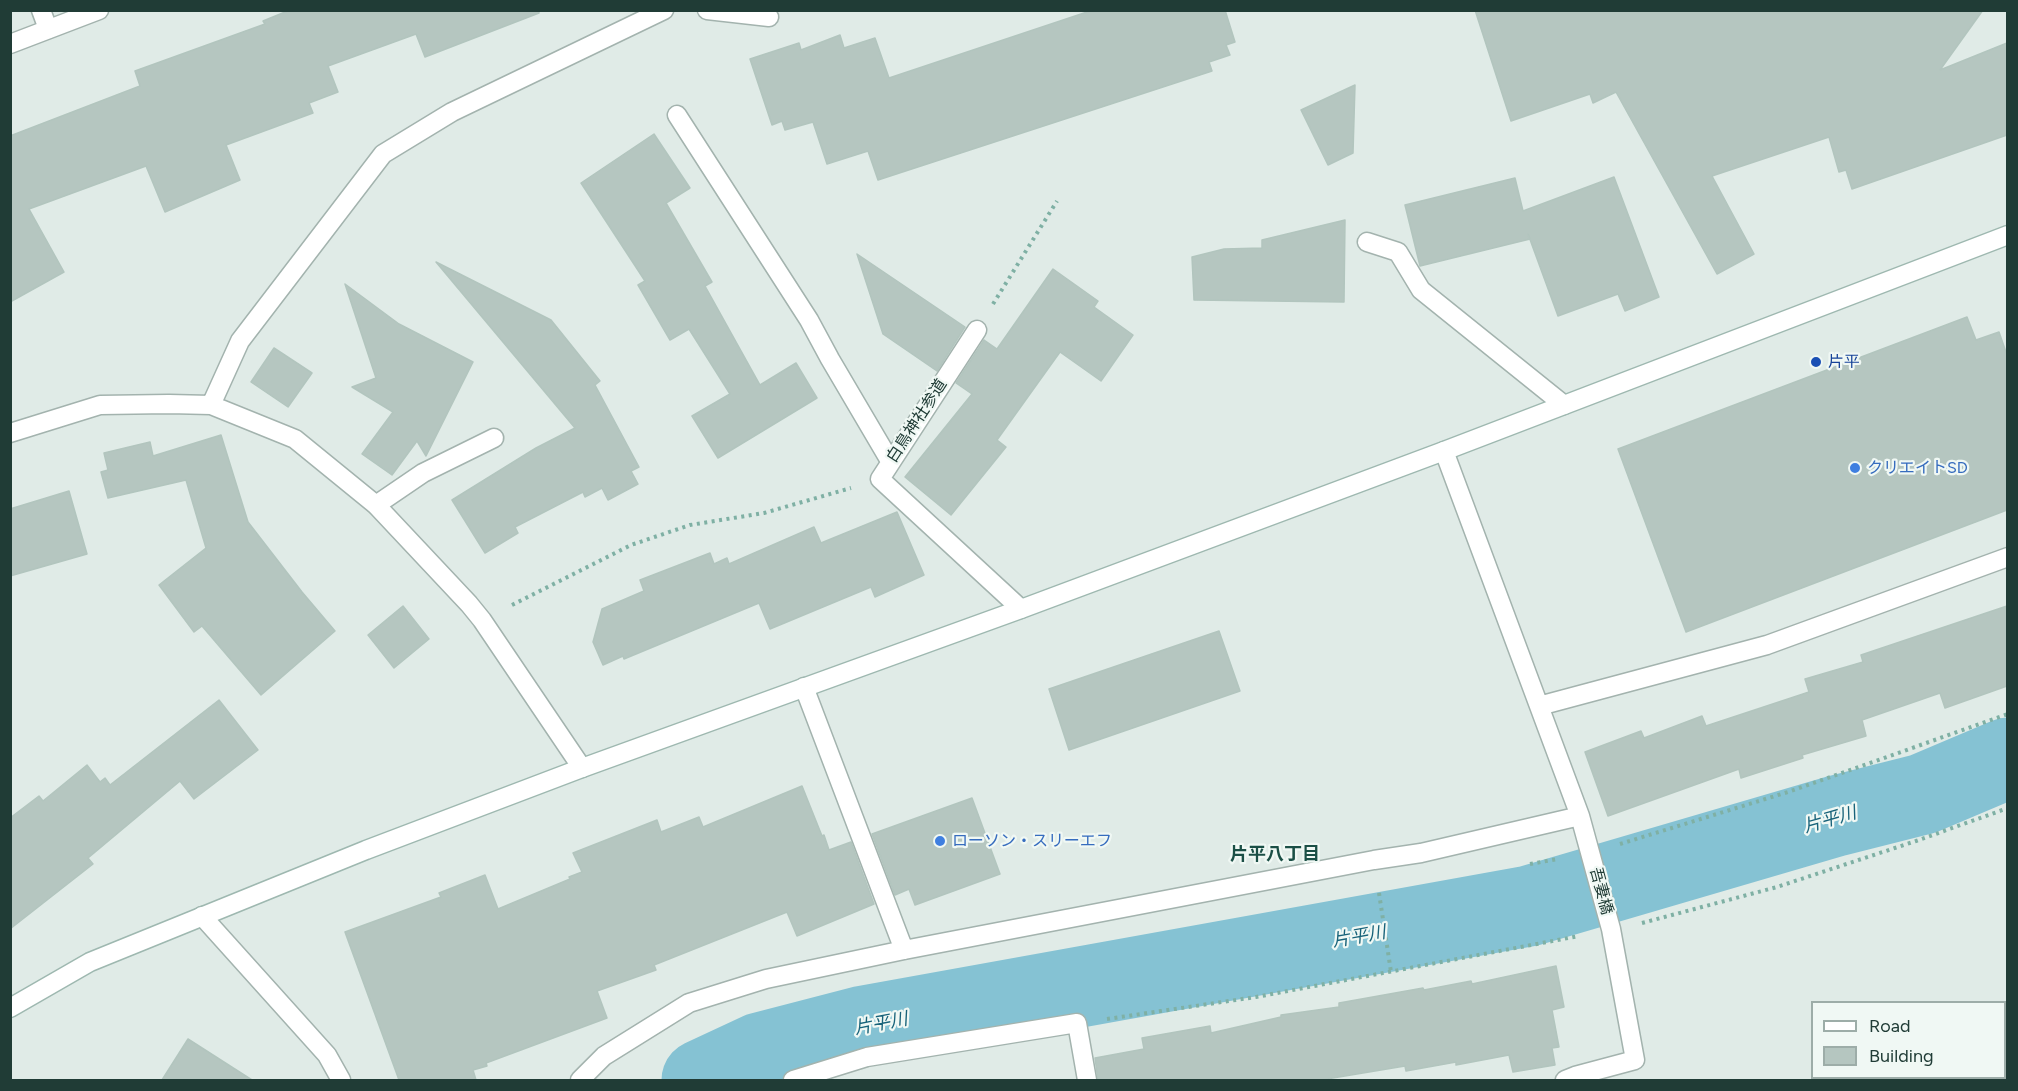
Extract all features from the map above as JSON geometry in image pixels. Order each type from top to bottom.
[{"type":"street","points":[[42,10],[48,29]]},
{"type":"street","points":[[10,44],[99,10]]},
{"type":"street","points":[[211,405],[240,341],[383,154],[452,112],[664,10]]},
{"type":"street","points":[[707,10],[769,17]]},
{"type":"street","points":[[677,115],[809,320],[890,461]]},
{"type":"street","points":[[10,1008],[90,962],[366,850],[582,768],[1021,609],[1444,451],[2007,235]]},
{"type":"street","points":[[1367,242],[1398,252],[1421,291],[1564,405]]},
{"type":"street","name":"白鳥神社参道","points":[[977,330],[880,479],[1021,609]]},
{"type":"street","points":[[10,433],[100,405],[169,404],[211,405],[295,439],[376,505],[482,620],[582,768]]},
{"type":"street","points":[[376,505],[423,473],[494,438]]},
{"type":"street","name":"吾妻橋","points":[[1444,451],[1580,816],[1611,929],[1635,1060],[1565,1080]]},
{"type":"street","points":[[1539,706],[1767,645],[2007,557]]},
{"type":"street","points":[[804,687],[904,950]]},
{"type":"street","points":[[580,1080],[604,1056],[689,1003],[766,979],[904,950],[1421,853],[1580,816]]},
{"type":"street","points":[[202,916],[327,1055],[341,1080]]},
{"type":"street","points":[[792,1080],[867,1057],[1077,1023],[1087,1080]]},
{"type":"path","points":[[977,330],[1057,201]]},
{"type":"path","points":[[482,620],[631,545],[690,525],[764,513],[880,479]]},
{"type":"path","points":[[1077,1023],[1256,997],[1611,929],[1777,887],[2007,808]]},
{"type":"path","points":[[1378,892],[1391,972]]},
{"type":"building","points":[[290,10],[539,10],[539,13],[425,57],[416,34],[328,66],[338,92],[309,103],[313,113],[226,145],[240,180],[165,212],[146,166],[29,209],[64,272],[10,302],[10,136],[140,86],[135,71],[265,24],[263,21]]},
{"type":"building","points":[[1093,10],[1225,10],[1235,42],[1226,45],[1230,55],[1209,62],[1212,71],[878,180],[868,151],[827,164],[813,122],[785,130],[782,121],[772,125],[750,59],[799,43],[801,50],[840,35],[844,48],[875,38],[889,78]]},
{"type":"building","points":[[1475,10],[1983,10],[1940,70],[2007,43],[2007,135],[1852,189],[1846,170],[1839,172],[1829,137],[1712,176],[1754,254],[1717,274],[1616,92],[1593,103],[1590,94],[1511,121]]},
{"type":"building","points":[[1355,85],[1353,153],[1328,165],[1301,110]]},
{"type":"building","points":[[654,134],[690,188],[666,203],[712,282],[705,286],[760,385],[796,363],[817,398],[718,458],[692,416],[730,394],[689,329],[670,340],[638,285],[645,281],[581,183]]},
{"type":"building","points":[[1614,177],[1659,297],[1625,311],[1618,294],[1558,316],[1530,239],[1420,266],[1405,205],[1515,178],[1523,211]]},
{"type":"building","points":[[1345,220],[1344,302],[1194,300],[1192,257],[1224,249],[1262,248],[1262,240]]},
{"type":"building","points":[[857,254],[965,327],[937,371],[883,334]]},
{"type":"building","points":[[436,262],[551,320],[600,381],[595,385],[639,467],[631,471],[638,484],[608,500],[602,488],[585,497],[583,492],[515,527],[518,533],[485,553],[452,500],[536,448],[575,428]]},
{"type":"building","points":[[1053,269],[1098,301],[1094,307],[1133,335],[1101,381],[1060,352],[997,440],[1006,447],[951,515],[905,477],[972,394],[956,383],[984,340],[997,349]]},
{"type":"building","points":[[345,284],[399,324],[473,362],[426,456],[417,441],[392,475],[362,454],[393,412],[352,387],[376,378]]},
{"type":"building","points":[[1967,317],[1976,340],[1999,332],[2007,355],[2007,510],[1686,632],[1618,449]]},
{"type":"building","points":[[274,348],[312,373],[288,407],[251,382]]},
{"type":"building","points":[[221,435],[248,522],[335,631],[261,695],[202,626],[194,632],[159,585],[206,548],[186,480],[108,498],[101,472],[108,470],[104,453],[150,442],[153,456]]},
{"type":"building","points":[[69,491],[87,554],[10,576],[10,509]]},
{"type":"building","points":[[897,512],[924,575],[875,597],[871,587],[770,629],[759,603],[624,659],[623,656],[603,665],[593,642],[602,609],[644,591],[640,580],[710,553],[714,564],[727,558],[729,564],[814,527],[821,543]]},
{"type":"building","points":[[403,606],[429,639],[394,668],[368,635]]},
{"type":"building","points":[[2007,606],[2007,686],[1945,708],[1940,693],[1862,720],[1866,736],[1802,755],[1803,758],[1741,778],[1739,769],[1608,816],[1585,752],[1641,731],[1644,738],[1702,716],[1706,726],[1809,692],[1805,679],[1863,662],[1861,655]]},
{"type":"building","points":[[1219,631],[1240,691],[1069,750],[1049,689]]},
{"type":"building","points":[[219,700],[258,750],[194,799],[180,781],[88,858],[93,864],[10,929],[10,818],[39,796],[43,801],[87,765],[100,782],[105,778],[110,785]]},
{"type":"building","points":[[802,786],[829,850],[851,842],[874,904],[797,936],[787,912],[654,965],[656,970],[597,991],[607,1018],[486,1063],[487,1066],[473,1070],[476,1080],[399,1080],[345,932],[441,897],[439,893],[485,875],[498,909],[582,872],[573,853],[657,820],[661,832],[699,817],[703,827]]},
{"type":"building","points":[[972,798],[1000,874],[915,905],[909,889],[895,895],[872,834]]},
{"type":"building","points":[[1556,966],[1564,1007],[1552,1010],[1559,1047],[1552,1048],[1555,1065],[1513,1072],[1509,1055],[1456,1065],[1456,1062],[1406,1071],[1405,1066],[1321,1080],[1098,1080],[1095,1058],[1144,1049],[1142,1038],[1210,1026],[1211,1033],[1281,1017],[1281,1015],[1339,1007],[1339,1003],[1471,981],[1472,984]]},
{"type":"building","points":[[188,1039],[252,1080],[162,1080]]},
{"type":"waterway","name":"片平川","points":[[702,1080],[760,1053],[864,1026],[1529,906],[1836,816],[1923,794],[2008,758]]},
{"type":"place","name":"片平","points":[[1816,362]]},
{"type":"place","name":"クリエイトSD","points":[[1855,468]]},
{"type":"place","name":"ローソン・スリーエフ","points":[[940,841]]},
{"type":"district","name":"片平八丁目","points":[[1275,855]]}]
